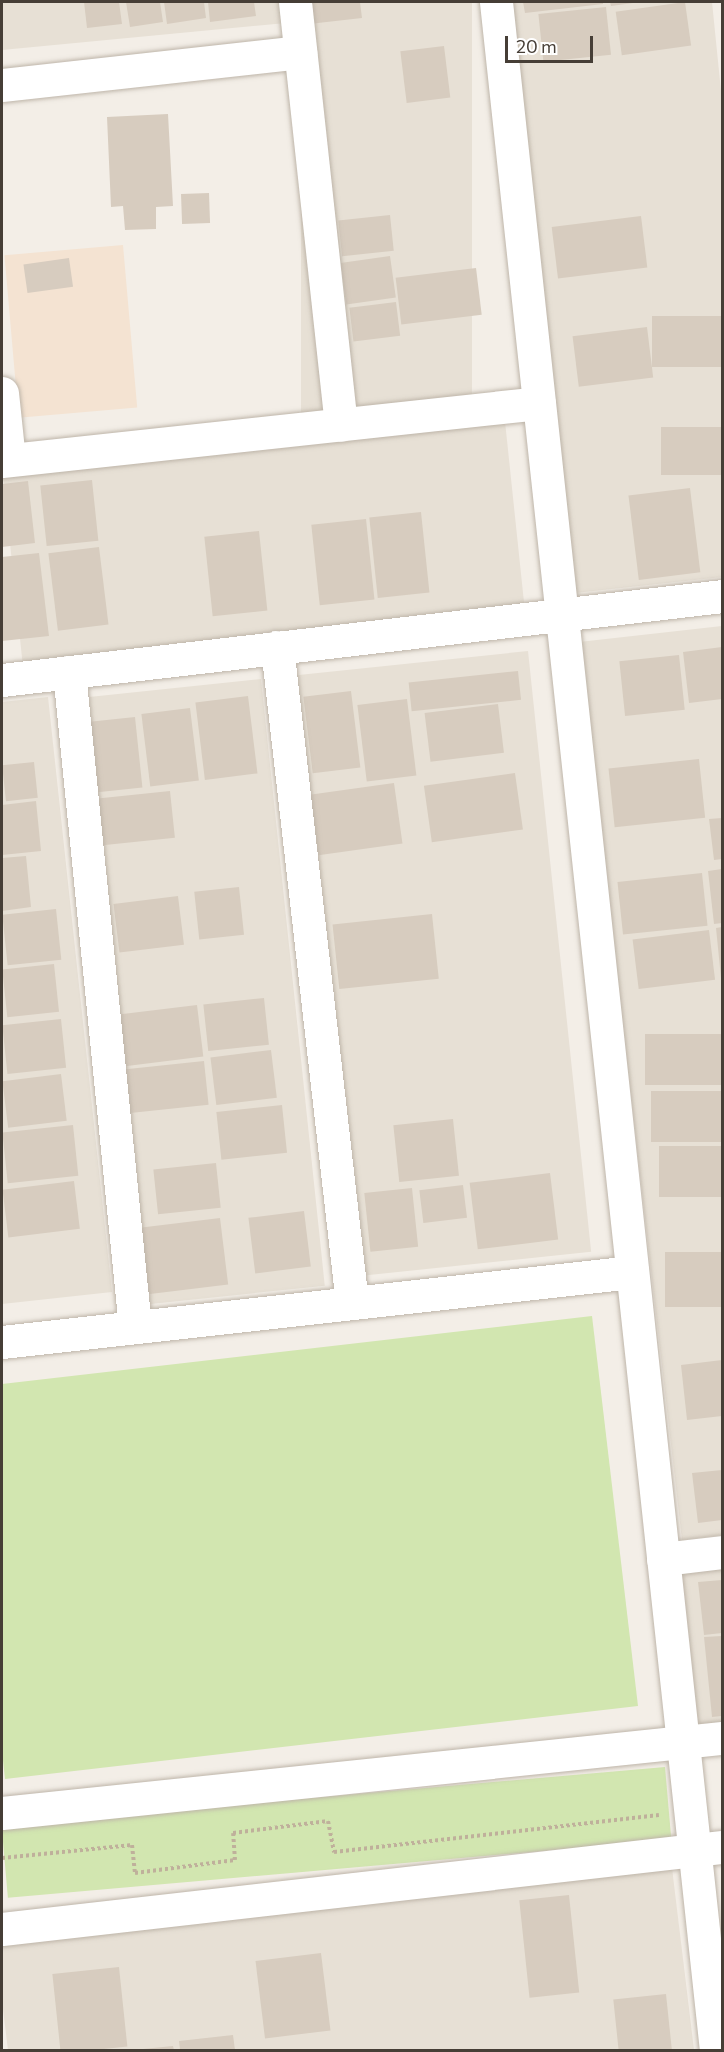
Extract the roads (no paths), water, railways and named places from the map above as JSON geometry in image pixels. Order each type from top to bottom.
[{"type":"street","points":[[295,2],[341,425]]},
{"type":"street","points":[[496,2],[689,1812],[708,1849],[716,2050]]},
{"type":"street","points":[[2,85],[300,52]]},
{"type":"street","points":[[2,393],[5,461],[539,403]]},
{"type":"street","points":[[2,680],[723,596]]},
{"type":"street","points":[[278,647],[352,1303]]},
{"type":"street","points":[[69,672],[135,1328]]},
{"type":"street","points":[[2,1342],[632,1272]]},
{"type":"street","points":[[663,1559],[723,1552]]},
{"type":"street","points":[[2,1814],[723,1738]]},
{"type":"street","points":[[2,1929],[708,1849]]}]
